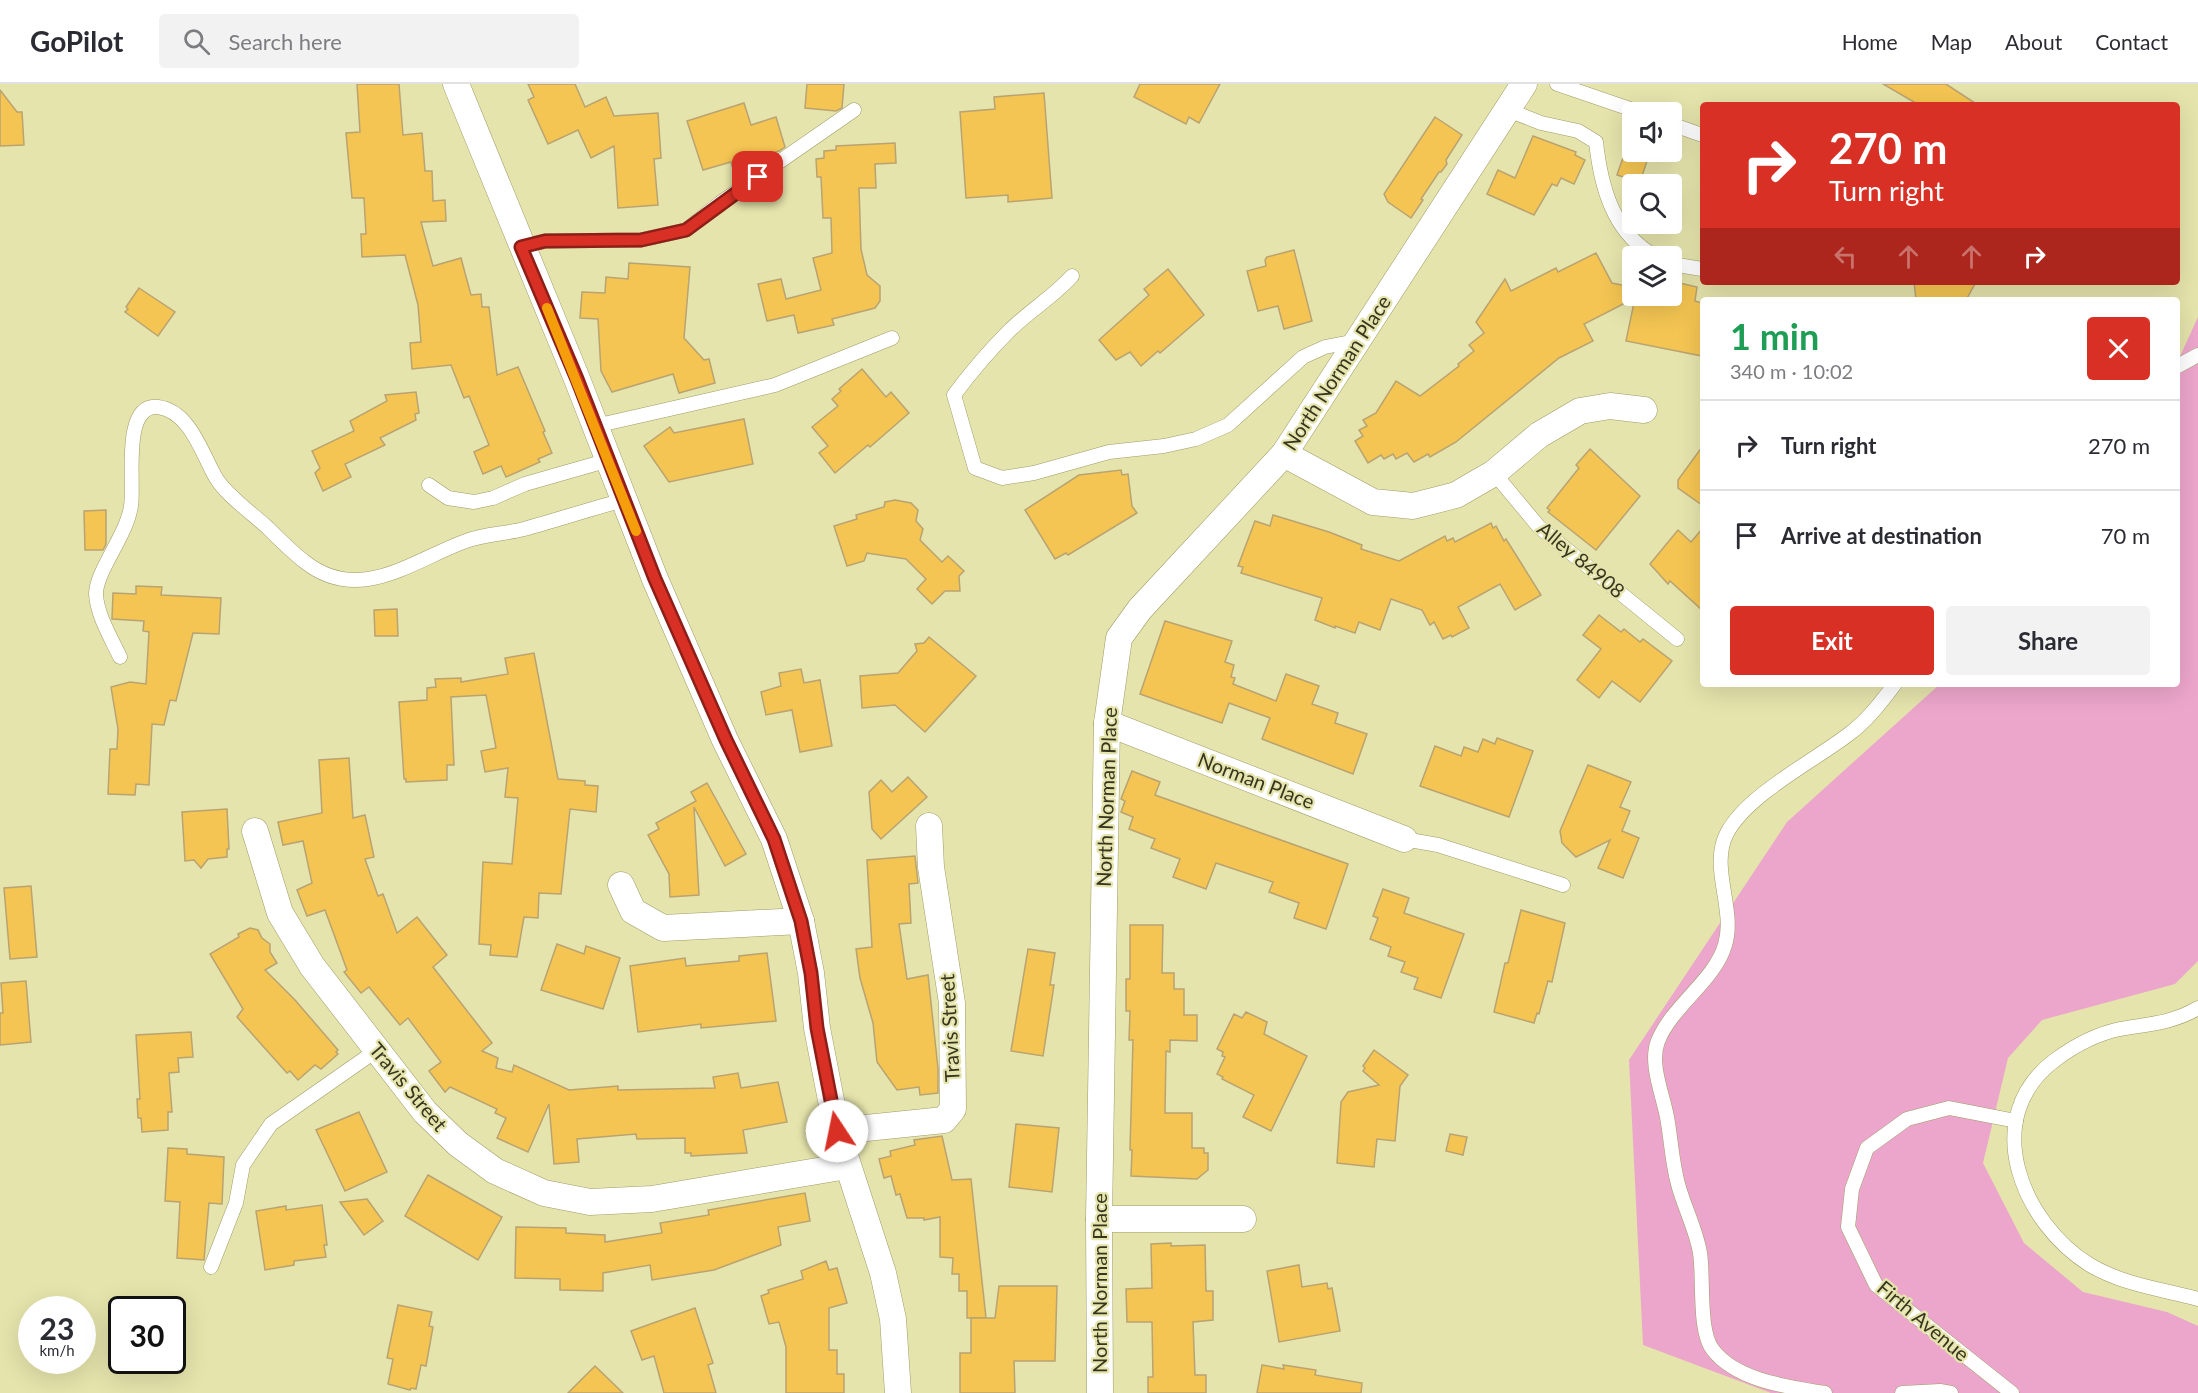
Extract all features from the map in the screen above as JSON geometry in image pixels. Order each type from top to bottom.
[{"type":"street","points":[[456,84],[655,579],[726,740],[774,839],[801,921],[811,973],[817,1028],[837,1131],[883,1273],[893,1319],[898,1393]]},
{"type":"street","name":"North Norman Place","points":[[1100,1393],[1099,1219],[1107,723],[1119,638],[1140,609],[1284,454],[1524,84]]},
{"type":"street","points":[[1284,454],[1372,502],[1413,506],[1456,495],[1494,473],[1539,435],[1580,411],[1610,406],[1644,410]]},
{"type":"street","name":"Norman Place","points":[[1107,723],[1404,839]]},
{"type":"street","name":"Travis Street","points":[[837,1131],[944,1120],[953,1109],[955,1080],[952,1003],[932,867],[929,826]]},
{"type":"street","name":"Travis Street","points":[[255,831],[280,913],[312,966],[425,1112],[458,1144],[495,1171],[544,1193],[590,1202],[652,1199],[847,1166]]},
{"type":"street","points":[[621,885],[633,911],[663,928],[801,921]]},
{"type":"street","points":[[1099,1219],[1243,1219]]},
{"type":"lane","points":[[1557,84],[1622,106]]},
{"type":"lane","points":[[521,247],[545,241],[641,240],[686,230],[720,203],[854,110]]},
{"type":"lane","points":[[1508,110],[1541,123],[1578,131],[1596,142],[1599,177],[1613,210],[1628,236],[1642,246]]},
{"type":"lane","points":[[1682,128],[1700,134]]},
{"type":"lane","points":[[1682,266],[1700,269]]},
{"type":"lane","points":[[1072,276],[1055,295],[1011,329],[975,367],[954,395],[975,468],[1002,478],[1034,473],[1109,452],[1164,446],[1196,438],[1228,425],[1303,357],[1325,347],[1358,341]]},
{"type":"lane","points":[[595,426],[775,385],[892,338]]},
{"type":"lane","points":[[2180,365],[2198,356]]},
{"type":"lane","points":[[120,657],[100,610],[96,595],[98,581],[123,534],[131,506],[131,448],[136,421],[144,410],[156,406],[170,410],[183,418],[218,481],[306,564],[333,576],[358,581],[397,573],[467,541],[522,530],[624,500]]},
{"type":"lane","points":[[429,485],[448,498],[474,502],[493,498],[525,484],[609,460]]},
{"type":"lane","name":"Alley 84908","points":[[1494,473],[1539,527],[1677,639]]},
{"type":"lane","points":[[1825,1393],[1771,1382],[1744,1372],[1725,1363],[1711,1349],[1706,1335],[1700,1253],[1677,1183],[1666,1113],[1660,1094],[1656,1069],[1657,1042],[1716,963],[1725,945],[1728,920],[1721,858],[1726,835],[1737,817],[1851,733],[1872,714],[1893,687]]},
{"type":"lane","points":[[1404,839],[1438,845],[1563,885]]},
{"type":"lane","points":[[2198,1008],[2179,1018],[2154,1025],[2109,1032],[2074,1047],[2053,1062],[2034,1081],[2023,1101],[2016,1121],[2013,1145],[2019,1176],[2032,1206],[2068,1249],[2091,1265],[2123,1281],[2198,1299]]},
{"type":"lane","points":[[211,1267],[236,1203],[243,1165],[271,1124],[377,1050]]},
{"type":"lane","name":"Firth Avenue","points":[[2012,1393],[1876,1285],[1848,1227],[1852,1189],[1868,1148],[1907,1119],[1949,1108],[2016,1121]]},
{"type":"lane","points":[[1902,1393],[1940,1391],[1951,1393]]},
{"type":"shaded area","points":[[2198,317],[2198,961],[2175,984],[2042,1020],[2008,1058],[1983,1163],[2024,1243],[2083,1292],[2167,1312],[2198,1326],[2198,1393],[1771,1393],[1643,1345],[1629,1060],[1787,822],[1937,687],[2180,687],[2180,356]]},
{"type":"building","points":[[357,84],[399,84],[403,135],[422,133],[425,171],[432,171],[433,201],[445,200],[446,221],[421,222],[433,266],[461,258],[471,295],[481,294],[482,307],[489,307],[497,375],[518,367],[545,431],[543,432],[552,453],[538,459],[540,462],[506,477],[501,466],[483,474],[474,452],[489,445],[469,396],[464,398],[451,365],[412,369],[410,343],[421,342],[418,305],[405,255],[362,257],[361,234],[366,234],[364,198],[352,198],[346,133],[360,132]]},
{"type":"building","points":[[528,84],[575,84],[585,107],[606,97],[614,116],[658,113],[661,158],[654,159],[658,205],[618,208],[614,146],[591,158],[578,130],[548,144],[528,100],[534,97]]},
{"type":"building","points":[[807,84],[844,84],[842,108],[836,111],[805,108]]},
{"type":"building","points":[[1140,84],[1220,84],[1199,123],[1189,117],[1186,124],[1134,97]]},
{"type":"building","points":[[1883,84],[1946,84],[1973,102],[1914,102]]},
{"type":"building","points":[[0,90],[17,112],[22,112],[24,145],[0,146]]},
{"type":"building","points":[[1044,93],[1052,198],[1008,202],[1008,195],[966,198],[960,112],[995,109],[994,97]]},
{"type":"building","points":[[744,103],[751,125],[776,117],[785,147],[732,166],[731,162],[703,170],[687,121]]},
{"type":"building","points":[[1435,117],[1462,135],[1446,160],[1447,164],[1421,199],[1423,200],[1411,218],[1388,202],[1384,194]]},
{"type":"building","points":[[1533,136],[1576,152],[1575,155],[1585,160],[1574,184],[1561,178],[1557,186],[1552,184],[1534,215],[1487,194],[1498,170],[1515,178]]},
{"type":"building","points":[[895,143],[896,163],[875,164],[876,188],[859,188],[861,249],[867,275],[880,286],[880,301],[875,308],[832,319],[834,325],[798,333],[794,315],[767,321],[758,284],[781,279],[786,299],[821,290],[813,258],[832,253],[831,218],[823,218],[821,177],[817,177],[816,159],[824,158],[824,151],[836,150],[836,146]]},
{"type":"building","points":[[1622,161],[1647,162],[1643,174],[1617,175]]},
{"type":"building","points":[[1294,250],[1312,321],[1284,329],[1278,306],[1258,311],[1247,271],[1266,266],[1267,257]]},
{"type":"building","points":[[1596,253],[1612,283],[1622,285],[1622,305],[1584,324],[1593,341],[1559,358],[1456,442],[1430,457],[1428,454],[1414,462],[1407,453],[1396,459],[1393,454],[1384,459],[1381,455],[1368,463],[1355,441],[1363,436],[1359,430],[1367,426],[1363,420],[1376,413],[1396,381],[1420,396],[1459,366],[1458,364],[1474,351],[1469,345],[1484,333],[1476,322],[1505,279],[1511,291],[1556,268],[1558,272]]},
{"type":"building","points":[[629,263],[690,267],[684,338],[704,360],[709,359],[715,383],[679,393],[673,374],[612,392],[601,371],[598,319],[580,318],[582,292],[605,293],[606,277],[628,279]]},
{"type":"building","points":[[1168,269],[1204,315],[1160,353],[1158,351],[1141,366],[1130,352],[1116,360],[1099,340],[1149,295],[1144,289]]},
{"type":"building","points":[[1682,284],[1697,287],[1695,301],[1700,302],[1700,356],[1626,341],[1633,306],[1682,306]]},
{"type":"building","points":[[1914,285],[1974,285],[1968,297],[1916,297]]},
{"type":"building","points":[[139,288],[175,312],[158,336],[125,312]]},
{"type":"building","points":[[862,369],[886,397],[891,392],[909,413],[870,447],[868,445],[835,473],[819,453],[828,446],[812,427],[838,406],[832,399],[841,391],[839,389]]},
{"type":"building","points":[[416,392],[419,413],[415,414],[416,420],[380,438],[385,445],[345,464],[351,477],[323,491],[315,473],[320,468],[312,451],[354,431],[350,421],[387,401],[385,395]]},
{"type":"building","points":[[744,419],[753,464],[669,482],[644,446],[670,427],[674,433]]},
{"type":"building","points":[[1590,449],[1640,496],[1596,550],[1548,512],[1550,510],[1547,508],[1579,468],[1576,465]]},
{"type":"building","points":[[1700,450],[1700,504],[1678,488],[1678,480]]},
{"type":"building","points":[[1121,470],[1122,475],[1128,474],[1132,506],[1137,513],[1068,555],[1066,553],[1055,559],[1025,510],[1079,475]]},
{"type":"building","points":[[895,500],[911,503],[918,510],[916,521],[923,529],[920,540],[942,562],[948,556],[964,571],[959,576],[960,591],[945,591],[932,604],[917,589],[926,579],[906,559],[867,553],[864,561],[847,566],[834,526],[857,519],[856,515],[884,507],[885,502]]},
{"type":"building","points":[[106,510],[106,544],[103,550],[85,550],[84,511]]},
{"type":"building","points":[[1273,515],[1329,532],[1362,545],[1361,549],[1399,561],[1445,536],[1447,541],[1453,538],[1455,542],[1491,523],[1493,528],[1496,526],[1504,541],[1506,539],[1541,595],[1515,610],[1500,584],[1458,607],[1469,628],[1443,639],[1434,622],[1430,625],[1422,610],[1391,599],[1380,630],[1359,622],[1355,633],[1335,626],[1335,628],[1315,620],[1322,598],[1241,573],[1243,567],[1238,566],[1255,521],[1270,526]]},
{"type":"building","points":[[1678,530],[1691,542],[1700,531],[1700,608],[1670,581],[1668,584],[1650,564]]},
{"type":"building","points":[[136,586],[162,587],[161,595],[221,598],[219,634],[193,633],[176,701],[170,700],[164,725],[152,724],[149,785],[136,784],[135,795],[108,794],[110,749],[117,749],[118,729],[111,687],[130,682],[146,684],[149,632],[143,631],[144,621],[112,619],[113,593],[136,594]]},
{"type":"building","points":[[397,609],[398,636],[375,636],[374,610]]},
{"type":"building","points":[[1599,615],[1621,632],[1624,629],[1640,642],[1643,639],[1672,661],[1640,702],[1612,681],[1599,698],[1577,680],[1601,649],[1583,635]]},
{"type":"building","points":[[1165,621],[1232,641],[1225,662],[1234,665],[1231,677],[1235,678],[1233,684],[1276,701],[1286,674],[1319,686],[1312,704],[1338,713],[1335,723],[1367,734],[1353,774],[1262,739],[1270,718],[1229,703],[1222,723],[1140,694]]},
{"type":"building","points":[[929,637],[976,676],[925,732],[895,705],[862,708],[860,676],[898,673],[917,651],[915,644],[924,643]]},
{"type":"building","points":[[534,653],[558,779],[585,781],[585,785],[598,786],[596,812],[570,809],[561,894],[539,893],[538,918],[524,917],[517,957],[490,955],[491,945],[479,944],[483,862],[512,864],[518,798],[505,797],[508,768],[485,772],[481,751],[496,748],[486,695],[451,697],[454,765],[447,765],[447,780],[406,782],[404,779],[399,702],[427,700],[427,688],[436,687],[435,679],[461,678],[461,682],[508,674],[505,658]]},
{"type":"building","points":[[801,669],[804,683],[820,680],[832,746],[800,752],[792,710],[766,715],[761,692],[781,686],[779,673]]},
{"type":"building","points":[[1497,738],[1533,751],[1509,817],[1420,786],[1435,746],[1461,756],[1464,747],[1478,752],[1483,739],[1495,744]]},
{"type":"building","points":[[349,758],[353,818],[365,815],[374,857],[365,859],[378,896],[383,894],[397,933],[417,917],[447,955],[433,967],[492,1043],[482,1051],[498,1058],[496,1068],[512,1072],[514,1065],[569,1090],[618,1086],[618,1090],[715,1088],[713,1077],[738,1073],[741,1088],[778,1082],[787,1122],[743,1130],[747,1153],[691,1156],[691,1153],[685,1153],[685,1138],[637,1139],[636,1134],[577,1139],[579,1162],[554,1164],[549,1104],[528,1152],[497,1138],[506,1118],[495,1113],[497,1109],[450,1087],[445,1092],[429,1071],[441,1062],[408,1018],[400,1025],[369,987],[361,993],[344,972],[347,970],[325,910],[307,916],[297,890],[312,883],[303,841],[283,845],[278,822],[322,813],[319,760]]},
{"type":"building","points":[[1588,765],[1631,782],[1620,807],[1630,811],[1622,831],[1639,838],[1623,878],[1598,868],[1610,840],[1576,857],[1562,843],[1560,831]]},
{"type":"building","points":[[1132,771],[1160,782],[1155,795],[1348,864],[1326,929],[1294,918],[1299,903],[1269,892],[1273,882],[1216,863],[1206,889],[1173,877],[1180,859],[1151,848],[1155,839],[1129,829],[1133,817],[1121,812],[1125,801],[1121,799]]},
{"type":"building","points":[[908,777],[927,797],[881,839],[872,829],[869,792],[881,780],[892,792]]},
{"type":"building","points":[[707,783],[746,854],[725,866],[694,807],[699,895],[670,897],[669,874],[648,835],[659,829],[656,823],[696,801],[691,792]]},
{"type":"building","points":[[227,809],[229,849],[227,849],[227,857],[208,859],[201,868],[194,860],[185,861],[182,812]]},
{"type":"building","points":[[915,856],[918,883],[909,884],[911,923],[899,924],[907,979],[928,975],[938,1068],[938,1093],[920,1095],[919,1087],[897,1090],[877,1062],[873,1023],[860,978],[856,949],[872,947],[867,860]]},
{"type":"building","points":[[31,886],[37,957],[10,959],[4,888]]},
{"type":"building","points":[[1383,889],[1409,898],[1404,913],[1464,934],[1441,998],[1414,989],[1418,978],[1401,972],[1405,962],[1388,956],[1391,947],[1370,939],[1378,918],[1373,916]]},
{"type":"building","points":[[1521,910],[1565,923],[1552,982],[1548,981],[1539,1014],[1537,1013],[1534,1023],[1494,1012],[1505,963],[1508,963]]},
{"type":"building","points":[[1130,925],[1163,925],[1162,973],[1174,973],[1174,989],[1184,989],[1184,1015],[1197,1015],[1197,1041],[1170,1040],[1170,1052],[1166,1051],[1165,1113],[1192,1113],[1192,1148],[1204,1148],[1204,1153],[1208,1153],[1208,1170],[1197,1179],[1131,1176],[1133,1040],[1129,1040],[1130,1011],[1126,1011],[1126,979],[1130,979]]},
{"type":"building","points":[[250,928],[258,930],[262,938],[270,944],[270,952],[277,963],[265,970],[295,1000],[338,1050],[336,1052],[338,1054],[321,1069],[315,1065],[298,1080],[290,1071],[287,1073],[237,1017],[243,1009],[210,954]]},
{"type":"building","points":[[557,944],[584,954],[586,946],[620,958],[603,1009],[541,990]]},
{"type":"building","points":[[1028,949],[1055,953],[1050,985],[1054,985],[1043,1056],[1011,1051]]},
{"type":"building","points":[[767,953],[776,1021],[701,1028],[701,1024],[638,1032],[630,966],[685,958],[686,966],[739,961],[739,956]]},
{"type":"building","points":[[26,981],[31,1042],[0,1045],[0,1013],[3,1013],[1,983]]},
{"type":"building","points":[[1246,1012],[1267,1022],[1264,1034],[1307,1056],[1271,1131],[1243,1117],[1254,1095],[1222,1079],[1223,1077],[1217,1074],[1225,1057],[1222,1056],[1223,1052],[1217,1049],[1234,1014],[1242,1018]]},
{"type":"building","points":[[191,1032],[193,1057],[178,1058],[179,1072],[169,1073],[172,1112],[168,1112],[168,1130],[142,1132],[141,1118],[138,1118],[137,1099],[140,1099],[136,1035]]},
{"type":"building","points":[[1374,1050],[1408,1075],[1400,1086],[1395,1141],[1377,1139],[1374,1167],[1337,1163],[1341,1102],[1348,1092],[1379,1085],[1363,1071],[1365,1068],[1363,1066]]},
{"type":"building","points":[[359,1112],[387,1172],[345,1191],[316,1130]]},
{"type":"building","points":[[1016,1124],[1059,1128],[1052,1192],[1009,1187]]},
{"type":"building","points":[[1450,1134],[1467,1137],[1463,1155],[1446,1151]]},
{"type":"building","points":[[942,1136],[952,1180],[971,1179],[986,1318],[967,1318],[967,1291],[959,1291],[959,1274],[952,1274],[953,1258],[940,1257],[940,1217],[924,1220],[924,1218],[907,1218],[900,1194],[896,1195],[891,1176],[884,1178],[879,1159],[891,1156],[890,1151],[915,1145],[914,1140]]},
{"type":"building","points":[[168,1148],[187,1149],[187,1154],[224,1157],[222,1204],[209,1203],[204,1260],[177,1258],[180,1202],[165,1201]]},
{"type":"building","points":[[428,1175],[502,1217],[478,1260],[405,1216]]},
{"type":"building","points":[[805,1193],[810,1221],[778,1227],[781,1245],[714,1270],[652,1280],[650,1265],[603,1273],[603,1291],[560,1290],[560,1279],[515,1278],[516,1227],[566,1228],[566,1233],[605,1235],[605,1242],[662,1233],[660,1223],[709,1215],[708,1210]]},
{"type":"building","points":[[367,1199],[383,1221],[364,1235],[340,1202]]},
{"type":"building","points":[[322,1205],[327,1245],[324,1245],[326,1257],[294,1261],[294,1265],[265,1270],[256,1211],[286,1206],[286,1210]]},
{"type":"building","points":[[1171,1243],[1171,1246],[1205,1245],[1206,1291],[1213,1291],[1213,1320],[1193,1322],[1195,1375],[1206,1375],[1206,1393],[1148,1393],[1148,1377],[1153,1377],[1152,1322],[1127,1322],[1126,1289],[1152,1288],[1151,1244]]},
{"type":"building","points":[[826,1261],[829,1270],[837,1268],[847,1303],[829,1308],[829,1350],[837,1350],[837,1374],[844,1374],[844,1393],[786,1393],[786,1347],[779,1322],[769,1324],[761,1296],[769,1293],[768,1290],[803,1279],[801,1271]]},
{"type":"building","points":[[1299,1265],[1302,1287],[1327,1283],[1328,1289],[1332,1288],[1340,1331],[1279,1342],[1267,1271]]},
{"type":"building","points":[[999,1286],[1057,1286],[1055,1361],[1014,1361],[1015,1393],[960,1393],[960,1353],[971,1353],[971,1318],[995,1318]]},
{"type":"building","points":[[398,1305],[432,1312],[429,1326],[433,1327],[426,1366],[421,1365],[416,1389],[411,1388],[410,1390],[388,1384],[393,1359],[387,1358]]},
{"type":"building","points":[[695,1308],[713,1363],[708,1365],[716,1393],[664,1393],[654,1356],[642,1360],[631,1331]]},
{"type":"building","points":[[1262,1365],[1284,1369],[1283,1365],[1316,1370],[1315,1375],[1362,1383],[1361,1393],[1257,1393]]},
{"type":"building","points":[[595,1366],[623,1393],[568,1393]]},
{"type":"slow traffic","points":[[547,308],[636,531]]},
{"type":"route","points":[[758,177],[686,230],[641,240],[545,241],[521,247],[577,379],[655,579],[726,740],[774,839],[801,921],[811,973],[817,1028],[837,1131]]}]
